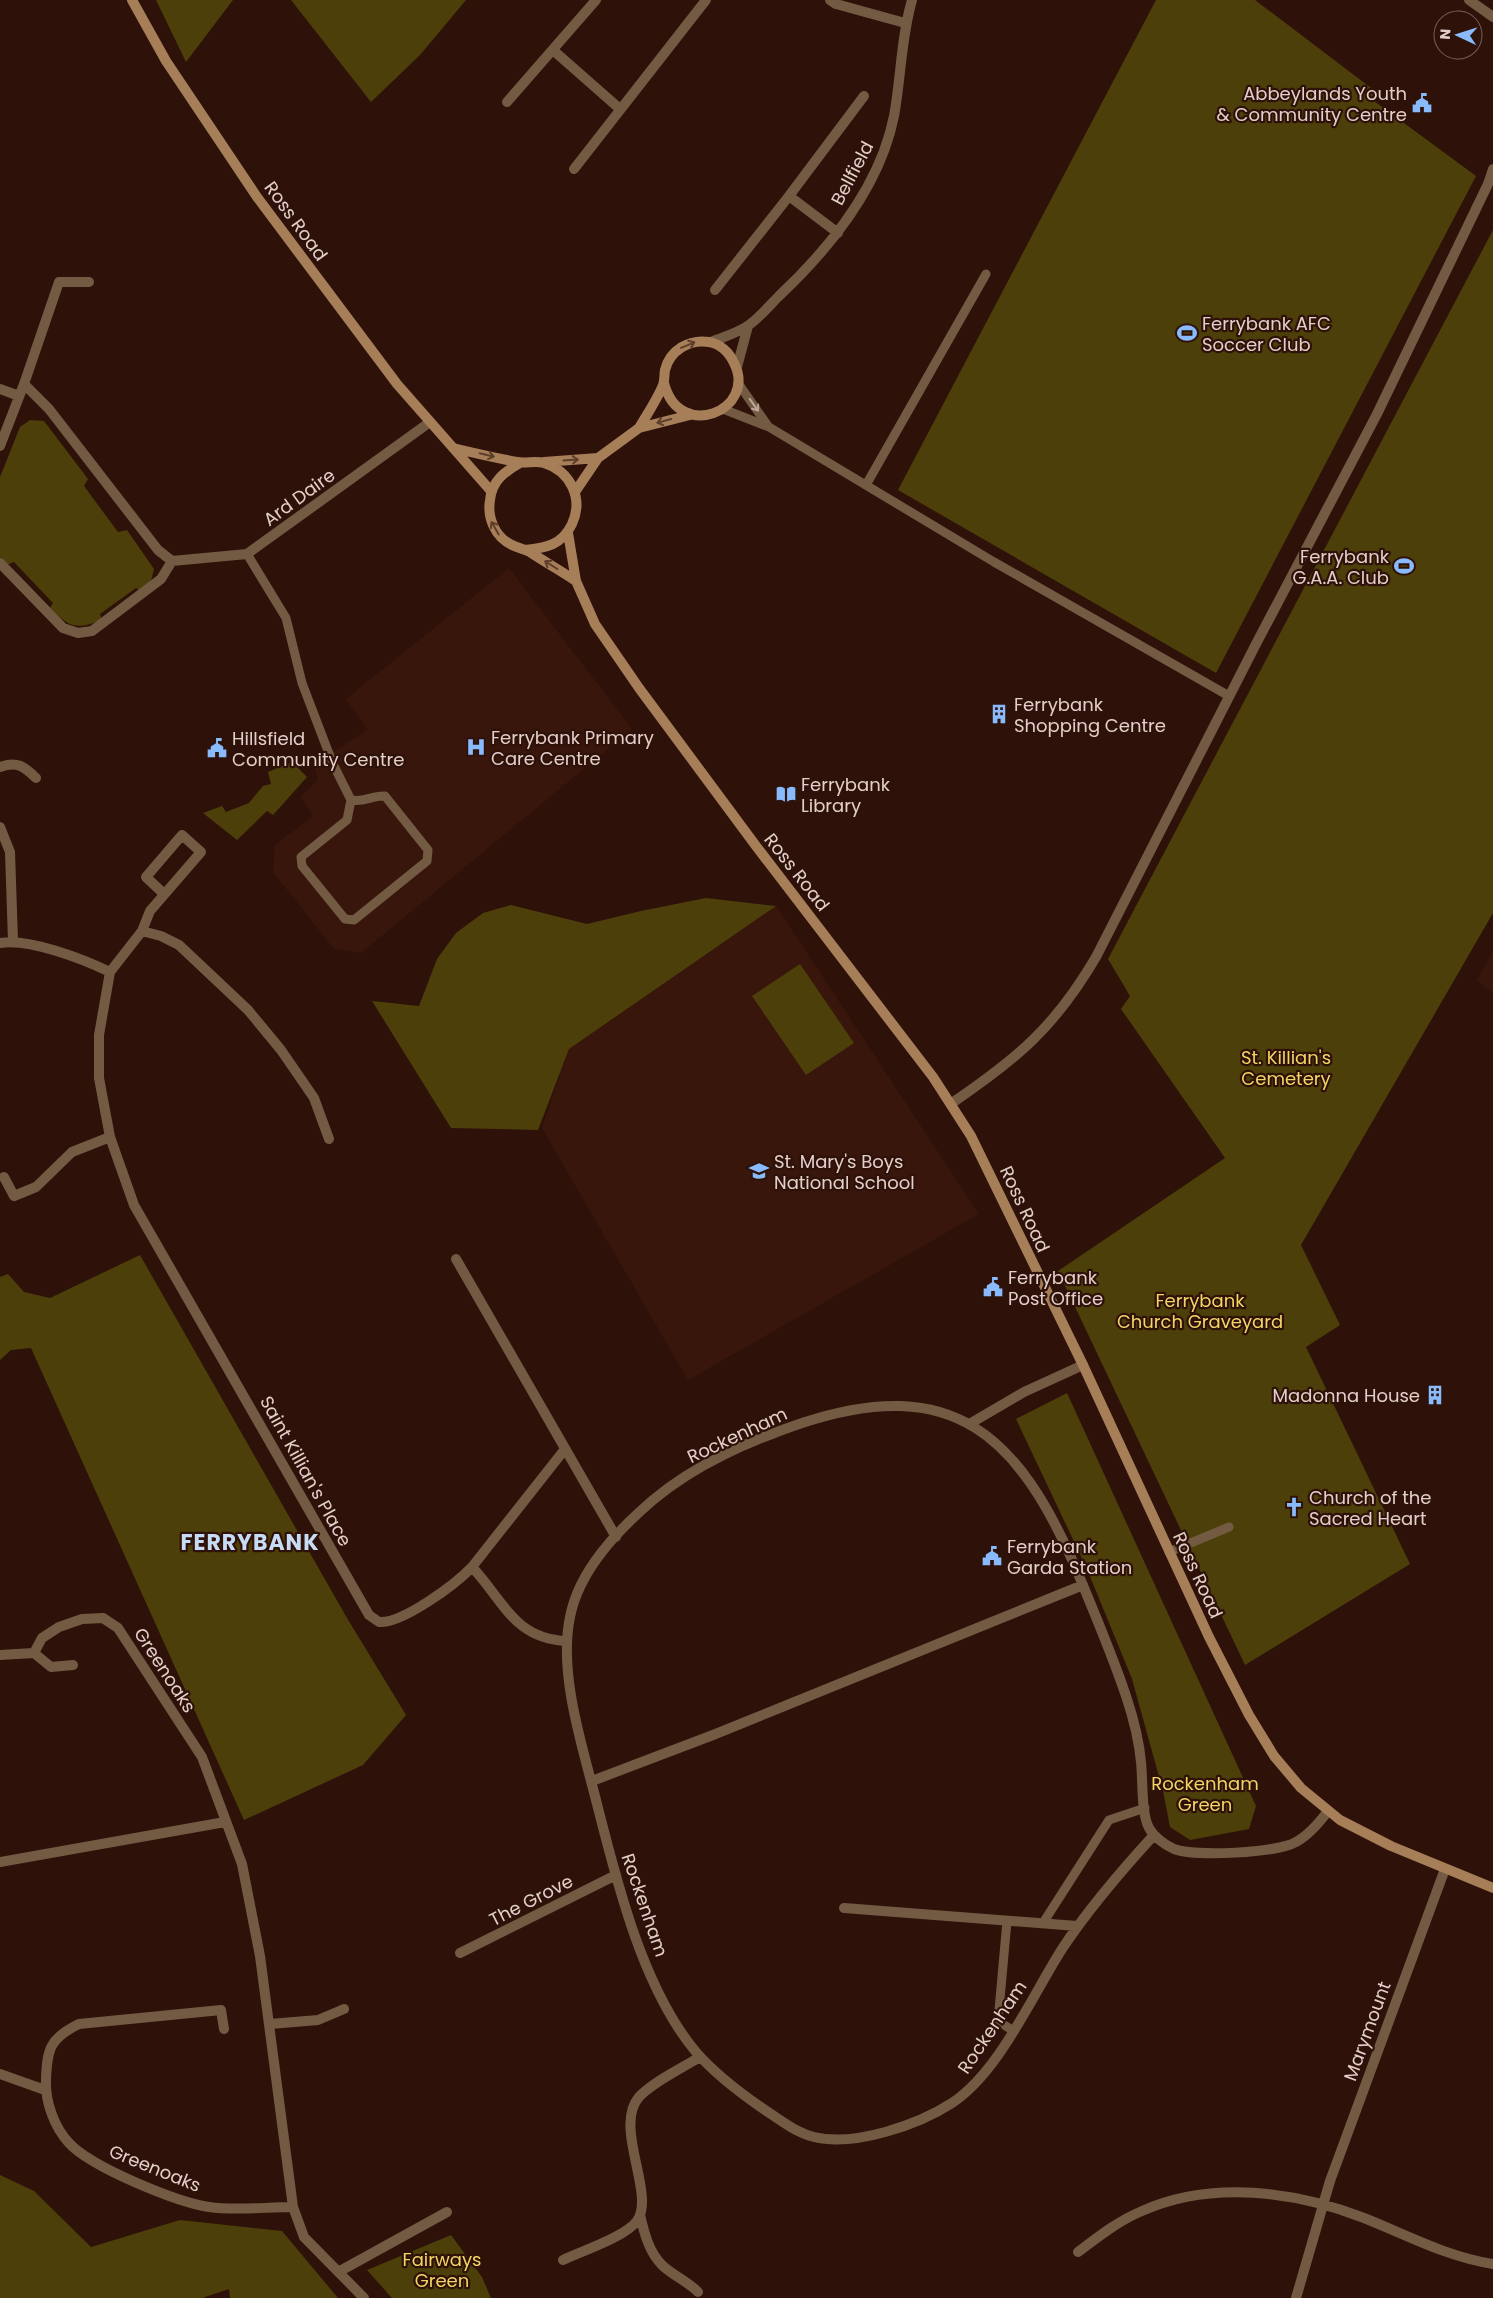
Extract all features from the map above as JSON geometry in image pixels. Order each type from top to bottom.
[{"type":"main road","name":"Ross Road","points":[[132,0],[166,61],[257,197],[398,384],[491,491]]},
{"type":"main road","points":[[575,492],[598,458],[639,428],[690,415],[713,414],[731,402],[738,383],[737,367],[731,356],[722,347],[711,342],[698,341],[676,350],[668,360],[664,371],[664,383],[672,403],[690,415]]},
{"type":"main road","points":[[639,428],[664,383]]},
{"type":"main road","points":[[453,448],[520,463],[598,458]]},
{"type":"main road","points":[[525,550],[547,548],[556,543],[568,533],[576,516],[575,492],[561,471],[543,462]]},
{"type":"main road","points":[[520,463],[502,473],[491,491],[488,509],[491,521],[499,534],[511,544],[525,550],[576,581]]},
{"type":"main road","name":"Ross Road","points":[[568,533],[576,581],[595,624],[639,688],[756,846],[952,1104],[983,1157],[1084,1365],[1169,1552],[1232,1684],[1266,1745],[1288,1776],[1328,1812],[1373,1838],[1493,1888]]},
{"type":"street","points":[[507,102],[596,0]]},
{"type":"street","points":[[574,169],[706,0]]},
{"type":"street","points":[[830,0],[836,4],[905,23]]},
{"type":"street","name":"Bellfield","points":[[711,342],[748,326],[808,268],[838,233],[883,157],[894,117],[905,23],[912,0]]},
{"type":"street","points":[[1469,0],[1493,17]]},
{"type":"street","points":[[554,50],[620,108]]},
{"type":"street","points":[[715,290],[864,96]]},
{"type":"street","points":[[952,1104],[1021,1052],[1053,1020],[1075,992],[1126,900],[1229,696],[1377,414],[1488,184],[1493,169]]},
{"type":"street","points":[[789,196],[838,233]]},
{"type":"street","points":[[0,446],[24,384],[59,282],[89,282]]},
{"type":"street","points":[[737,367],[748,326]]},
{"type":"street","points":[[24,384],[49,409],[158,550],[172,561],[247,554]]},
{"type":"street","points":[[0,389],[19,396]]},
{"type":"street","name":"Ard Daire","points":[[247,554],[430,422]]},
{"type":"street","points":[[0,563],[63,628],[78,633],[92,631],[162,579],[172,561]]},
{"type":"street","points":[[0,766],[10,764],[24,766],[36,778]]},
{"type":"street","points":[[0,827],[10,852],[14,940]]},
{"type":"street","points":[[0,943],[14,940],[83,959],[110,972],[142,931],[150,910],[201,852],[182,835],[146,877],[164,894]]},
{"type":"street","points":[[142,931],[161,936],[179,945],[248,1010],[281,1050],[314,1098],[329,1139]]},
{"type":"street","name":"Saint Killian's Place","points":[[110,972],[99,1035],[99,1078],[110,1137],[134,1205],[369,1615],[379,1622],[398,1618],[450,1588],[472,1568],[565,1449]]},
{"type":"street","points":[[4,1177],[14,1196],[36,1187],[72,1152],[110,1137]]},
{"type":"street","points":[[456,1259],[616,1537]]},
{"type":"street","points":[[971,1423],[1017,1396],[1084,1365]]},
{"type":"street","name":"Rockenham","points":[[901,1405],[932,1409],[971,1423],[993,1440],[1030,1480],[1049,1511],[1083,1586],[1132,1715],[1140,1751],[1148,1826],[1154,1835],[1077,1926],[1012,2030],[978,2080],[952,2102],[900,2126],[849,2139],[812,2136],[789,2126],[742,2094],[700,2057],[681,2031],[658,1990],[640,1947],[616,1875],[571,1691],[567,1640],[570,1617],[577,1592],[594,1565],[616,1537],[654,1500],[696,1470],[746,1445],[810,1420],[854,1410],[901,1405]]},
{"type":"street","points":[[472,1568],[505,1609],[526,1628],[542,1638],[567,1640]]},
{"type":"street","points":[[592,1781],[713,1735],[1083,1586]]},
{"type":"street","name":"Greenoaks","points":[[34,1653],[42,1638],[59,1627],[82,1619],[102,1618],[118,1628],[202,1757],[242,1864],[260,1956],[293,2207],[304,2237],[340,2271],[364,2298]]},
{"type":"street","points":[[0,1655],[34,1653],[51,1667],[73,1665]]},
{"type":"street","points":[[1154,1835],[1168,1846],[1188,1852],[1276,1849],[1302,1839],[1328,1812]]},
{"type":"street","points":[[0,1862],[226,1822]]},
{"type":"street","name":"Marymount","points":[[1296,2298],[1322,2205],[1445,1869]]},
{"type":"street","name":"The Grove","points":[[460,1954],[616,1875]]},
{"type":"street","points":[[844,1908],[1077,1926]]},
{"type":"street","points":[[270,2024],[318,2020],[344,2009]]},
{"type":"street","name":"Greenoaks","points":[[224,2029],[221,2010],[79,2024],[61,2032],[50,2045],[45,2090],[54,2122],[68,2143],[107,2169],[177,2198],[210,2207],[293,2207]]},
{"type":"street","points":[[698,2292],[686,2280],[661,2264],[644,2234],[640,2215],[642,2203],[631,2126],[635,2104],[642,2094],[700,2057]]},
{"type":"street","points":[[0,2074],[45,2090]]},
{"type":"street","points":[[1078,2252],[1115,2225],[1141,2211],[1190,2196],[1218,2192],[1245,2192],[1322,2205],[1364,2218],[1446,2252],[1493,2264]]},
{"type":"street","points":[[340,2271],[447,2212]]},
{"type":"street","points":[[563,2260],[626,2231],[640,2215]]},
{"type":"lane","points":[[866,485],[986,274]]},
{"type":"lane","points":[[738,383],[769,427]]},
{"type":"lane","points":[[723,409],[769,427],[994,562],[1229,696]]},
{"type":"lane","points":[[247,554],[286,618],[302,683],[333,764],[351,800],[347,820],[301,857],[302,866],[345,919],[354,920],[428,861],[428,850],[385,796],[375,796],[362,802],[351,800]]},
{"type":"lane","points":[[1169,1552],[1229,1527]]},
{"type":"lane","points":[[1043,1923],[1109,1820],[1145,1808]]},
{"type":"lane","points":[[1007,1921],[998,2021],[1012,2030]]},
{"type":"shaded area","name":"Ferrybank Primary Care Centre","points":[[509,568],[632,729],[361,953],[334,949],[273,872],[275,845],[313,816],[301,797],[318,779],[313,764],[368,730],[346,699]]},
{"type":"shaded area","name":"St. Mary's Boys National School","points":[[776,906],[979,1214],[688,1380],[542,1128],[569,1049]]},
{"type":"shaded area","points":[[1493,951],[1493,993],[1477,980]]},
{"type":"green space","points":[[156,0],[233,0],[186,62]]},
{"type":"green space","points":[[291,0],[466,0],[420,55],[371,102]]},
{"type":"green space","name":"Ferrybank AFC Soccer Club","points":[[1156,0],[1255,0],[1379,94],[1374,101],[1476,176],[1216,673],[898,490]]},
{"type":"green space","points":[[1493,230],[1493,913],[1301,1245],[1340,1325],[1306,1347],[1410,1564],[1245,1665],[1058,1271],[1225,1158],[1121,1009],[1130,996],[1108,959]]},
{"type":"green space","points":[[30,420],[44,421],[88,479],[84,486],[118,532],[127,530],[154,569],[151,581],[140,591],[136,588],[100,614],[102,620],[79,626],[63,620],[50,608],[53,603],[14,562],[7,565],[0,557],[0,477],[20,427]]},
{"type":"green space","points":[[292,762],[307,777],[273,815],[267,811],[237,840],[203,813],[222,806],[226,812],[249,803],[263,786],[271,784],[268,772]]},
{"type":"green space","points":[[706,898],[776,906],[569,1049],[538,1130],[451,1128],[372,1001],[419,1006],[437,959],[456,933],[483,913],[511,905],[587,924]]},
{"type":"green space","points":[[800,964],[854,1043],[806,1075],[752,996]]},
{"type":"green space","points":[[140,1255],[347,1618],[406,1715],[363,1765],[244,1820],[31,1348],[11,1350],[0,1360],[0,1277],[8,1274],[24,1292],[50,1298]]},
{"type":"green space","name":"Rockenham Green","points":[[1067,1393],[1256,1806],[1249,1829],[1190,1840],[1170,1827],[1163,1791],[1132,1679],[1087,1569],[1016,1419]]},
{"type":"green space","points":[[0,2175],[34,2191],[91,2247],[180,2220],[282,2231],[338,2298],[230,2298],[229,2289],[202,2298],[0,2298]]},
{"type":"green space","name":"Fairways Green","points":[[451,2235],[482,2277],[491,2298],[392,2298],[367,2270]]},
{"type":"place","name":"Abbeylands Youth & Community Centre","points":[[1422,103]]},
{"type":"place","name":"Ferrybank AFC Soccer Club","points":[[1187,333]]},
{"type":"place","name":"Ferrybank G.A.A. Club","points":[[1404,566]]},
{"type":"place","name":"Ferrybank Shopping Centre","points":[[999,714]]},
{"type":"place","name":"Ferrybank Primary Care Centre","points":[[476,747]]},
{"type":"place","name":"Hillsfield Community Centre","points":[[217,748]]},
{"type":"place","name":"Ferrybank Library","points":[[786,794]]},
{"type":"place","name":"St. Mary's Boys National School","points":[[759,1171]]},
{"type":"place","name":"Ferrybank Post Office","points":[[993,1287]]},
{"type":"place","name":"Madonna House","points":[[1435,1395]]},
{"type":"place","name":"Church of the Sacred Heart","points":[[1294,1507]]},
{"type":"place","name":"Ferrybank Garda Station","points":[[992,1556]]},
{"type":"district","name":"FERRYBANK","points":[[250,1542]]},
{"type":"park label","name":"St. Killian's Cemetery","points":[[1286,1067]]},
{"type":"park label","name":"Ferrybank Church Graveyard","points":[[1200,1310]]}]
